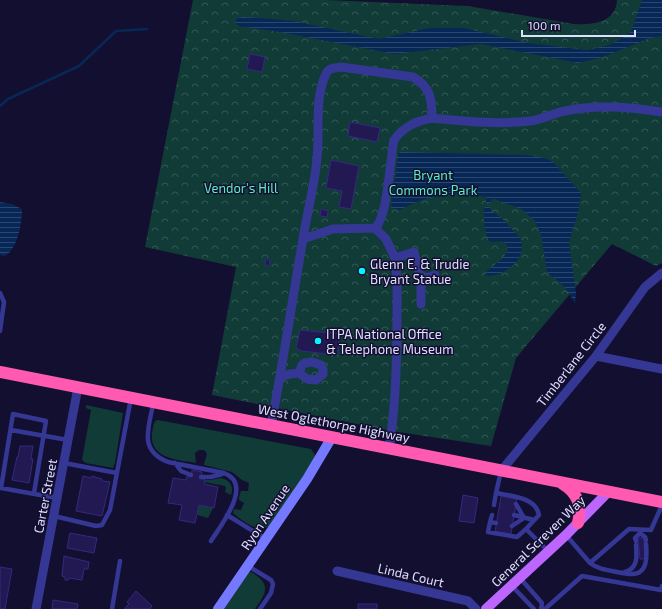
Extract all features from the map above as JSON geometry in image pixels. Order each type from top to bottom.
[{"type":"highway","name":"West Oglethorpe Highway","points":[[0,372],[662,503]]},
{"type":"highway","points":[[560,482],[568,487],[578,499],[580,515],[578,523]]},
{"type":"main road","name":"General Screven Way","points":[[486,609],[566,535],[608,492]]},
{"type":"street","points":[[271,425],[317,159],[319,107],[322,85],[326,72],[330,69],[341,67],[413,77],[423,83],[430,95],[432,118]]},
{"type":"street","points":[[303,239],[333,230],[375,228],[379,224],[384,209],[394,140],[400,132],[416,122],[432,118],[479,122],[518,122],[543,118],[562,111],[603,106],[662,112]]},
{"type":"street","points":[[375,228],[386,239],[395,258],[397,295],[397,362],[392,431],[389,448]]},
{"type":"street","points":[[395,258],[414,252],[421,280],[421,304]]},
{"type":"street","name":"Timberlane Circle","points":[[501,471],[596,356],[645,287],[662,273]]},
{"type":"street","points":[[421,280],[434,275]]},
{"type":"street","points":[[596,356],[662,369]]},
{"type":"street","points":[[280,377],[299,373]]},
{"type":"street","name":"Carter Street","points":[[36,609],[78,387]]},
{"type":"street","name":"Ryon Avenue","points":[[218,609],[307,479],[332,437]]},
{"type":"street","name":"Linda Court","points":[[337,571],[468,601],[476,609]]},
{"type":"lane","points":[[0,293],[4,302],[0,331]]},
{"type":"lane","points":[[54,516],[96,526],[102,525],[110,510],[131,398]]},
{"type":"lane","points":[[154,402],[148,441],[149,448],[152,453],[160,459],[224,473],[233,478],[237,487],[234,500],[227,516],[211,541]]},
{"type":"lane","points":[[34,493],[46,420],[13,414],[1,488],[57,498]]},
{"type":"lane","points":[[11,430],[68,440]]},
{"type":"lane","points":[[64,462],[117,473]]},
{"type":"lane","points":[[175,463],[181,471],[191,475]]},
{"type":"lane","points":[[500,501],[494,502],[501,471]]},
{"type":"lane","points":[[201,477],[207,478],[224,473]]},
{"type":"lane","points":[[492,515],[488,532],[517,537],[526,529],[538,514],[538,509],[536,506],[518,497],[496,493]]},
{"type":"lane","points":[[590,563],[629,529],[640,531],[651,530],[662,503]]},
{"type":"lane","points":[[516,504],[524,518]]},
{"type":"lane","points":[[514,515],[534,520]]},
{"type":"lane","points":[[227,516],[266,539]]},
{"type":"lane","points":[[512,526],[524,518]]},
{"type":"lane","points":[[490,522],[496,523]]},
{"type":"lane","points":[[526,529],[548,551]]},
{"type":"lane","points":[[566,535],[590,563],[596,567],[634,574],[641,572],[645,566],[647,558],[645,537],[640,531]]},
{"type":"lane","points":[[623,573],[634,567],[636,562],[635,538],[640,531]]},
{"type":"lane","points":[[112,609],[120,561]]},
{"type":"lane","points":[[248,566],[271,580],[274,584],[271,593],[260,609]]},
{"type":"lane","points":[[545,609],[582,576],[662,589]]},
{"type":"lane","points":[[519,577],[542,603],[541,609]]},
{"type":"lane","points":[[511,585],[534,609]]},
{"type":"green space","name":"Bryant Commons Park","points":[[193,0],[326,0],[468,6],[574,24],[588,24],[608,18],[616,8],[617,0],[662,0],[662,263],[656,266],[612,244],[516,358],[491,446],[392,431],[212,395],[236,267],[145,247]]},
{"type":"green space","points":[[86,405],[123,413],[113,468],[86,463],[82,460],[91,410],[86,408]]},
{"type":"green space","points":[[158,420],[311,449],[315,455],[314,460],[269,526],[265,528],[255,527],[233,513],[234,509],[241,510],[244,503],[239,500],[239,497],[241,491],[248,491],[249,483],[242,480],[232,472],[204,465],[207,454],[204,450],[199,450],[195,453],[196,463],[173,459],[160,453],[152,442],[154,424],[155,421]]},
{"type":"green space","points":[[221,478],[227,480],[232,486],[231,495],[225,492],[225,486],[204,482],[205,480]]},
{"type":"green space","points":[[199,505],[213,508],[208,518],[197,515]]},
{"type":"green space","points":[[249,572],[262,580],[264,584],[265,592],[258,605],[255,609],[224,609]]},
{"type":"water","points":[[642,0],[662,0],[662,36],[650,38],[603,57],[578,63],[481,44],[394,54],[280,32],[239,26],[235,23],[237,18],[244,17],[293,21],[379,39],[429,28],[464,28],[528,43],[587,50],[610,45],[629,34]]},
{"type":"water","points":[[401,152],[523,155],[543,158],[554,163],[581,193],[578,213],[569,242],[576,293],[575,303],[564,286],[547,272],[541,235],[535,221],[523,210],[495,199],[492,199],[491,203],[486,202],[486,197],[464,194],[431,198],[400,210],[391,208],[398,156]]},
{"type":"water","points":[[0,202],[12,204],[22,209],[21,224],[17,240],[11,251],[5,256],[0,255]]},
{"type":"water","points":[[485,206],[490,207],[491,211],[502,219],[520,238],[522,247],[518,259],[510,268],[499,274],[486,276],[486,272],[503,258],[508,250],[507,245],[502,241],[489,241],[484,224]]},
{"type":"building","points":[[250,54],[265,57],[262,72],[247,69]]},
{"type":"building","points":[[350,122],[380,128],[377,142],[348,136]]},
{"type":"building","points":[[331,160],[359,166],[351,209],[339,207],[342,191],[326,188]]},
{"type":"building","points":[[321,209],[328,211],[327,217],[320,216]]},
{"type":"building","points":[[266,259],[270,260],[269,266],[265,265]]},
{"type":"building","name":"ITPA National Office & Telephone Museum","points":[[300,330],[340,334],[337,355],[302,351],[296,348]]},
{"type":"building","points":[[20,446],[33,446],[31,459],[33,459],[29,483],[12,480]]},
{"type":"building","points":[[192,470],[202,472],[201,478],[205,480],[204,484],[218,487],[214,508],[199,505],[195,523],[179,520],[182,505],[168,503],[173,478],[186,480],[187,476],[191,477]]},
{"type":"building","points":[[83,476],[91,478],[92,476],[102,479],[102,481],[110,482],[102,516],[76,511]]},
{"type":"building","points":[[463,495],[478,498],[474,523],[459,521]]},
{"type":"building","points":[[501,496],[517,499],[511,534],[495,532]]},
{"type":"building","points":[[70,533],[97,538],[94,553],[67,548]]},
{"type":"building","points":[[638,538],[644,538],[645,559],[640,559]]},
{"type":"building","points":[[64,556],[89,562],[88,569],[84,569],[82,580],[69,578],[68,580],[65,580],[65,577],[62,576]]},
{"type":"building","points":[[0,567],[12,569],[5,609],[0,609]]},
{"type":"building","points":[[136,591],[152,606],[150,609],[124,609],[129,604],[127,602]]},
{"type":"building","points":[[53,600],[78,604],[77,609],[52,609]]},
{"type":"building","points":[[358,604],[377,604],[377,609],[358,609]]},
{"type":"waterway","points":[[0,106],[8,99],[79,66],[116,31],[147,29]]},
{"type":"place","name":"Glenn E. & Trudie Bryant Statue","points":[[362,271]]},
{"type":"place","name":"ITPA National Office & Telephone Museum","points":[[318,341]]},
{"type":"park label","name":"Vendor's Hill","points":[[241,188]]}]
